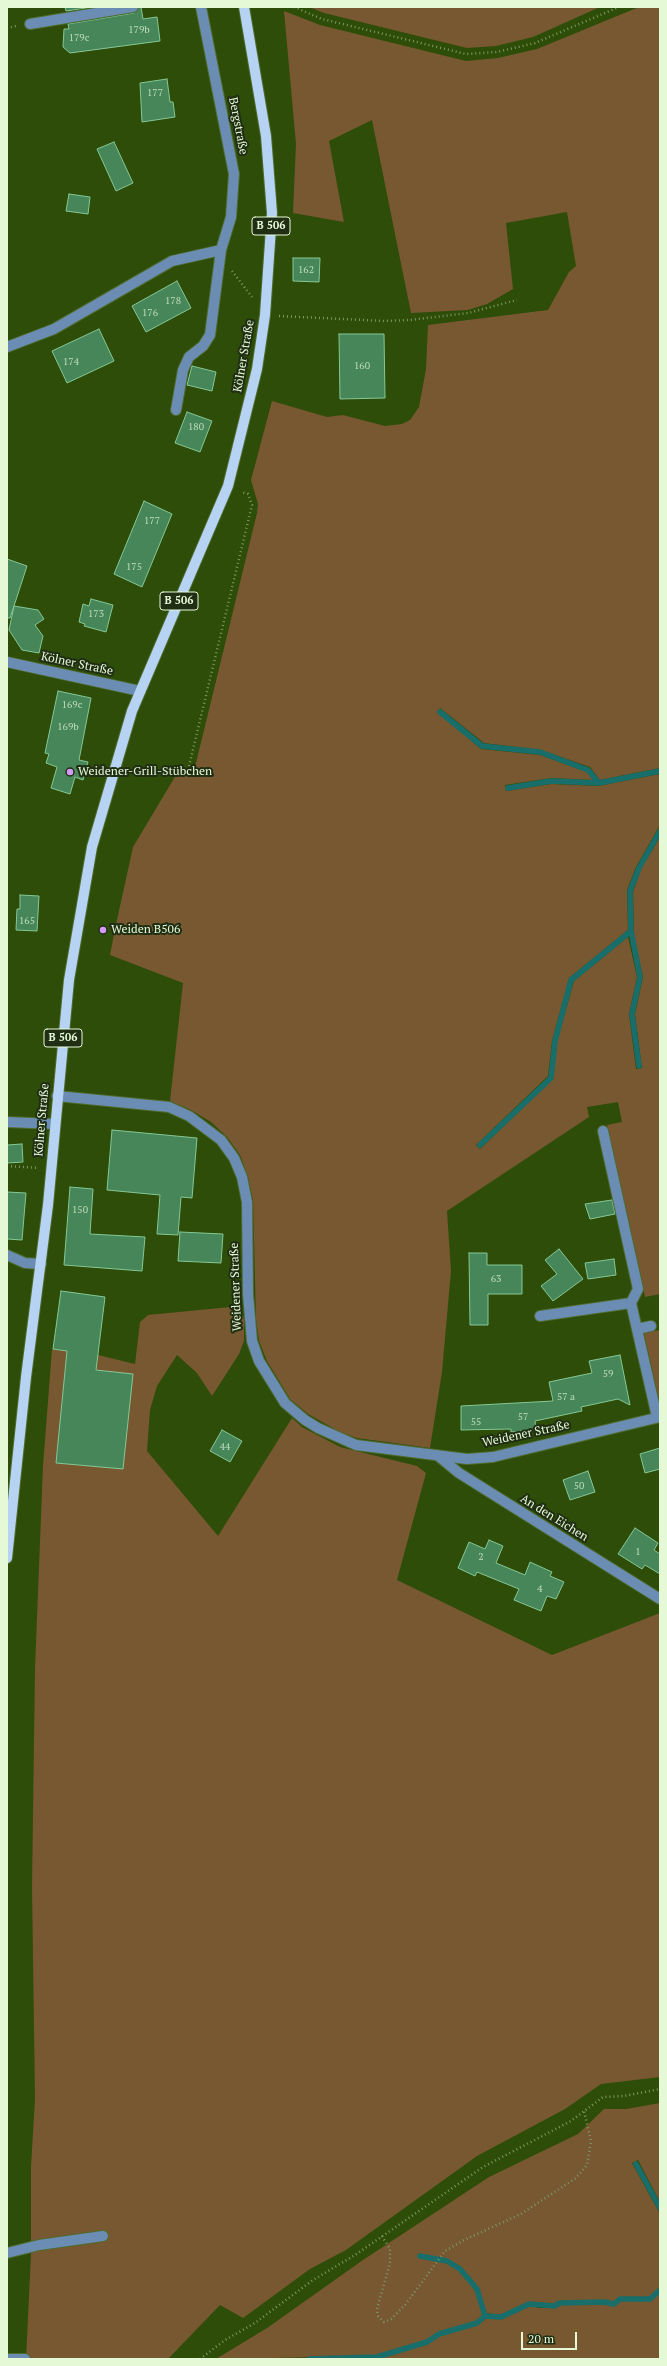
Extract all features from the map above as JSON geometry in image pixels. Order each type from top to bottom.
[{"type":"main road","name":"Kölner Straße","points":[[7,1558],[41,1264],[71,964],[92,847],[132,711],[228,486],[257,369],[265,315],[272,213],[266,136],[244,7]]},
{"type":"street","points":[[30,24],[133,7]]},
{"type":"street","name":"Bergstraße","points":[[176,410],[183,370],[189,357],[204,346],[210,335],[221,250],[231,217],[234,174],[201,7]]},
{"type":"street","points":[[7,348],[54,329],[172,261],[221,250]]},
{"type":"street","name":"Kölner Straße","points":[[7,662],[140,691]]},
{"type":"street","name":"Weidener Straße","points":[[57,1096],[169,1107],[189,1116],[221,1140],[234,1158],[242,1177],[247,1202],[248,1294],[252,1341],[259,1361],[272,1385],[285,1402],[305,1420],[340,1439],[356,1445],[467,1459],[494,1457],[659,1417]]},
{"type":"street","points":[[7,1122],[54,1124]]},
{"type":"street","points":[[603,1131],[638,1289],[631,1303],[659,1417]]},
{"type":"street","points":[[7,1255],[25,1263],[41,1264]]},
{"type":"street","points":[[540,1316],[631,1303]]},
{"type":"street","points":[[637,1330],[651,1326]]},
{"type":"street","name":"An den Eichen","points":[[437,1455],[459,1473],[660,1599]]},
{"type":"street","points":[[7,2253],[39,2245],[103,2236]]},
{"type":"street","points":[[7,2359],[25,2359]]},
{"type":"path","points":[[294,7],[322,19],[466,54],[497,52],[535,43],[619,7]]},
{"type":"path","points":[[221,250],[226,266],[237,275],[265,315],[354,321],[410,320],[468,314],[517,300]]},
{"type":"path","points":[[189,766],[252,506],[248,494],[228,486]]},
{"type":"path","points":[[7,1166],[50,1169]]},
{"type":"path","points":[[200,2359],[226,2340],[255,2323],[314,2280],[382,2236],[483,2167],[571,2121],[602,2097],[624,2096],[660,2089]]},
{"type":"path","points":[[382,2236],[390,2249],[390,2263],[377,2308],[378,2316],[384,2322],[391,2318],[405,2305],[445,2251],[464,2240],[521,2214],[576,2178],[587,2165],[591,2141],[584,2111]]},
{"type":"shaded area","points":[[309,7],[600,7],[533,37],[496,46],[467,48],[324,13]]},
{"type":"shaded area","points":[[639,7],[660,7],[660,768],[600,780],[590,767],[541,750],[484,743],[440,708],[437,712],[481,749],[540,755],[587,772],[593,780],[551,778],[505,785],[506,791],[551,784],[598,786],[660,774],[660,825],[636,867],[627,890],[628,930],[569,978],[552,1041],[548,1076],[476,1145],[480,1149],[553,1079],[557,1042],[574,981],[628,937],[637,977],[629,1014],[636,1069],[642,1068],[635,1014],[643,977],[634,936],[633,892],[641,869],[660,837],[660,1294],[645,1297],[607,1125],[622,1122],[618,1102],[587,1107],[589,1117],[447,1211],[451,1271],[442,1372],[430,1448],[357,1438],[340,1432],[308,1414],[290,1399],[267,1361],[259,1341],[256,1319],[253,1200],[248,1177],[240,1155],[227,1137],[211,1122],[191,1110],[170,1101],[183,983],[110,955],[133,847],[179,770],[194,771],[257,513],[258,504],[251,480],[272,401],[327,417],[343,415],[385,426],[402,424],[410,420],[419,407],[426,369],[428,325],[548,310],[569,272],[576,266],[567,212],[506,223],[513,289],[487,304],[468,310],[411,313],[372,120],[329,141],[344,222],[293,213],[296,144],[284,11],[320,25],[466,61],[498,58],[537,49]]},
{"type":"shaded area","points":[[230,1307],[240,1310],[244,1319],[244,1341],[239,1354],[212,1396],[197,1373],[177,1355],[157,1386],[150,1410],[147,1451],[218,1536],[292,1418],[302,1427],[340,1447],[417,1466],[426,1473],[397,1580],[552,1655],[660,1613],[660,2077],[601,2084],[565,2109],[477,2156],[346,2250],[310,2269],[243,2318],[220,2305],[168,2359],[26,2359],[31,2254],[31,2166],[35,2099],[32,1887],[35,1668],[43,1466],[52,1349],[98,1355],[135,1364],[140,1322],[148,1315]]},
{"type":"shaded area","points":[[660,1330],[660,1405],[644,1333]]},
{"type":"shaded area","points":[[660,2103],[660,2202],[638,2160],[632,2163],[660,2214],[660,2289],[650,2298],[620,2297],[613,2302],[603,2300],[559,2301],[554,2304],[528,2303],[501,2315],[485,2313],[477,2322],[439,2332],[427,2340],[377,2356],[216,2359],[267,2328],[363,2260],[489,2177],[578,2134],[604,2109],[626,2109]]},
{"type":"shaded area","points":[[660,2292],[660,2359],[374,2359],[428,2344],[440,2336],[477,2324],[486,2319],[502,2318],[529,2305],[539,2308],[555,2308],[560,2305],[604,2303],[614,2306],[620,2301],[650,2300]]},
{"type":"building","points":[[65,7],[93,7],[66,11]]},
{"type":"building","points":[[139,7],[141,7],[143,19],[157,17],[160,41],[70,53],[63,47],[64,29],[69,29],[68,24],[134,13]]},
{"type":"building","points":[[167,79],[170,102],[173,102],[175,117],[142,122],[140,83]]},
{"type":"building","points":[[114,142],[133,183],[116,191],[97,149]]},
{"type":"building","points":[[69,194],[90,197],[88,214],[66,211]]},
{"type":"building","points":[[293,258],[320,258],[319,282],[293,281]]},
{"type":"building","points":[[177,281],[191,308],[146,332],[132,306]]},
{"type":"building","points":[[99,329],[114,361],[67,383],[52,351]]},
{"type":"building","points":[[339,334],[384,334],[385,398],[340,399]]},
{"type":"building","points":[[192,366],[216,372],[212,391],[187,385]]},
{"type":"building","points":[[187,412],[212,421],[200,452],[175,443]]},
{"type":"building","points":[[144,501],[172,514],[142,587],[114,574]]},
{"type":"building","points":[[7,559],[27,566],[10,618],[7,618]]},
{"type":"building","points":[[91,599],[113,605],[106,632],[84,626],[85,624],[79,622],[83,604],[89,606]]},
{"type":"building","points":[[14,606],[38,610],[44,619],[35,625],[43,636],[39,653],[22,650],[9,630]]},
{"type":"building","points":[[58,691],[91,698],[79,760],[88,762],[83,780],[75,777],[70,794],[51,788],[57,767],[46,763],[49,754],[45,753]]},
{"type":"building","points":[[20,895],[39,896],[37,931],[16,930],[17,909],[20,909]]},
{"type":"building","points":[[112,1130],[197,1138],[192,1198],[181,1197],[178,1235],[157,1234],[160,1195],[107,1190]]},
{"type":"building","points":[[22,1144],[23,1162],[7,1163],[7,1145]]},
{"type":"building","points":[[70,1187],[93,1189],[90,1234],[145,1237],[142,1271],[64,1265]]},
{"type":"building","points":[[7,1192],[26,1193],[22,1240],[7,1239]]},
{"type":"building","points":[[612,1200],[615,1214],[590,1219],[585,1204]]},
{"type":"building","points":[[180,1232],[223,1234],[221,1263],[178,1261]]},
{"type":"building","points":[[559,1249],[583,1279],[553,1301],[541,1286],[557,1274],[545,1260]]},
{"type":"building","points":[[469,1253],[487,1253],[487,1265],[522,1265],[522,1294],[488,1294],[488,1325],[470,1325]]},
{"type":"building","points":[[614,1259],[616,1275],[588,1279],[585,1263]]},
{"type":"building","points":[[61,1291],[105,1297],[96,1370],[133,1374],[123,1469],[56,1463],[67,1351],[53,1349]]},
{"type":"building","points":[[620,1355],[630,1405],[618,1399],[581,1407],[582,1411],[535,1421],[536,1430],[511,1432],[511,1429],[461,1430],[461,1406],[553,1401],[549,1382],[592,1373],[589,1361]]},
{"type":"building","points":[[222,1430],[242,1441],[230,1462],[210,1451]]},
{"type":"building","points":[[660,1448],[660,1469],[645,1473],[640,1454]]},
{"type":"building","points":[[588,1471],[595,1492],[570,1500],[563,1480]]},
{"type":"building","points":[[635,1528],[658,1543],[654,1550],[660,1554],[660,1574],[645,1565],[642,1569],[618,1554]]},
{"type":"building","points":[[489,1540],[503,1546],[496,1563],[525,1575],[530,1562],[552,1572],[550,1576],[564,1582],[556,1599],[547,1596],[541,1611],[514,1600],[519,1589],[477,1572],[475,1576],[458,1568],[469,1542],[485,1549]]},
{"type":"waterway","points":[[440,712],[482,746],[540,752],[588,770],[599,783],[660,771]]},
{"type":"waterway","points":[[508,788],[551,781],[599,783]]},
{"type":"waterway","points":[[480,1145],[551,1078],[555,1041],[571,980],[631,931],[630,891],[639,868],[660,831]]},
{"type":"waterway","points":[[631,931],[640,977],[632,1014],[639,1066]]},
{"type":"waterway","points":[[636,2164],[660,2208]]},
{"type":"waterway","points":[[420,2256],[447,2261],[460,2269],[477,2289],[485,2316]]},
{"type":"waterway","points":[[309,2359],[377,2357],[427,2342],[439,2334],[477,2323],[485,2316],[501,2317],[529,2304],[555,2306],[559,2303],[604,2302],[614,2304],[620,2299],[650,2299],[660,2290]]},
{"type":"place","name":"Weidener-Grill-Stübchen","points":[[70,772]]},
{"type":"place","name":"Weiden B506","points":[[103,930]]}]
